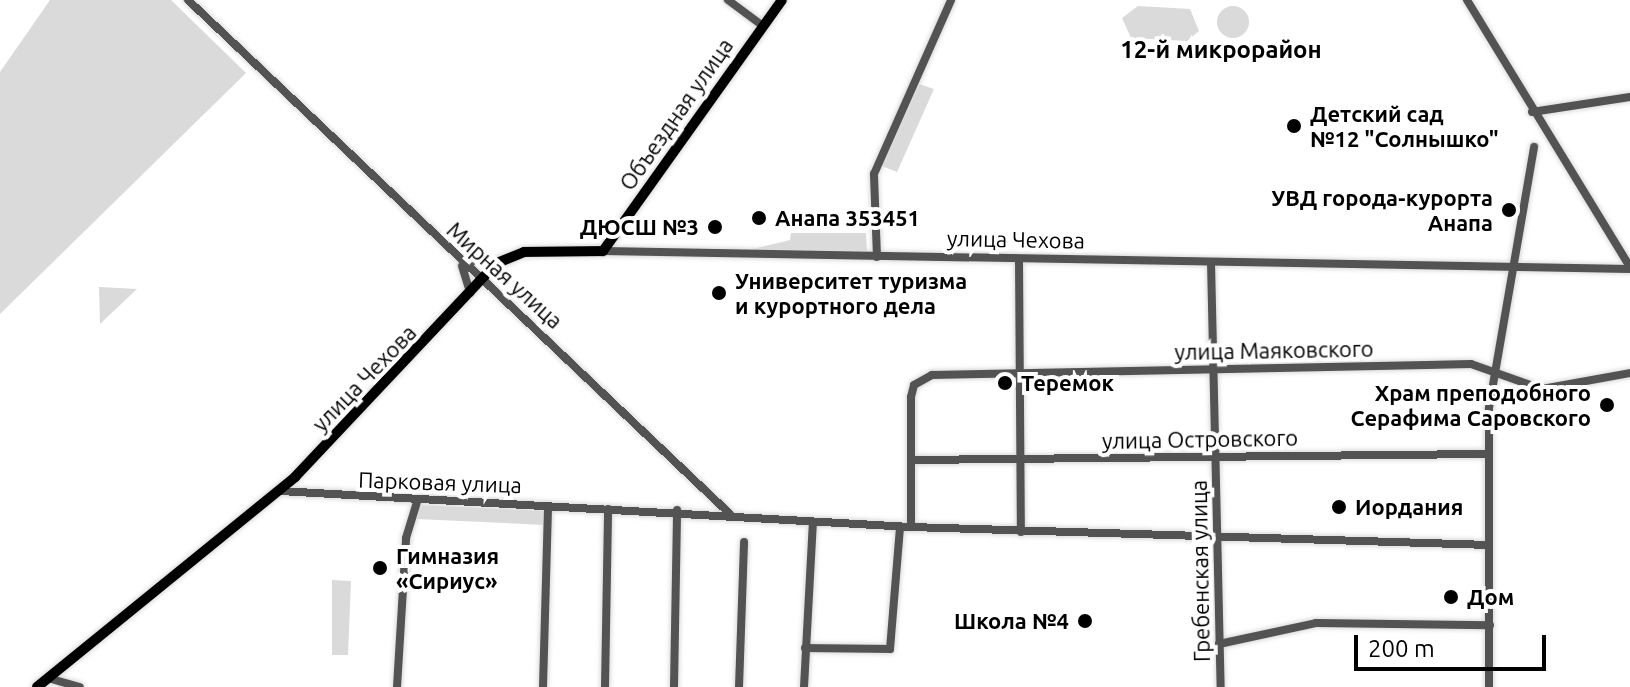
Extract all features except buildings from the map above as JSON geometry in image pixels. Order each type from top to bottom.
[{"type":"main road","name":"Объездная улица","points":[[603,251],[782,0]]},
{"type":"main road","name":"улица Чехова","points":[[280,491],[497,263],[524,252],[603,251]]},
{"type":"main road","points":[[37,687],[280,491]]},
{"type":"street","name":"Мирная улица","points":[[188,0],[731,515]]},
{"type":"street","points":[[728,0],[763,26]]},
{"type":"street","points":[[877,257],[874,174],[951,0]]},
{"type":"street","points":[[1467,0],[1532,112],[1630,268]]},
{"type":"street","points":[[1532,112],[1630,97]]},
{"type":"street","points":[[1489,687],[1488,454],[1495,368],[1534,147]]},
{"type":"street","name":"улица Чехова","points":[[603,251],[1211,262],[1515,263],[1630,268]]},
{"type":"street","points":[[470,293],[458,258],[497,263]]},
{"type":"street","points":[[1019,259],[1021,532]]},
{"type":"street","name":"Гребенская улица","points":[[1211,262],[1221,687]]},
{"type":"street","points":[[1495,368],[1527,388],[1630,373]]},
{"type":"street","name":"улица Маяковского","points":[[912,460],[914,385],[932,375],[1214,369],[1495,368]]},
{"type":"street","name":"улица Островского","points":[[912,460],[1488,454]]},
{"type":"street","points":[[911,527],[912,460]]},
{"type":"street","name":"Парковая улица","points":[[280,491],[417,502],[677,510],[900,527],[1217,541],[1489,545]]},
{"type":"street","points":[[397,687],[406,538],[417,502]]},
{"type":"street","points":[[543,687],[548,506]]},
{"type":"street","points":[[605,687],[608,509]]},
{"type":"street","points":[[674,687],[677,510]]},
{"type":"street","points":[[804,687],[813,522]]},
{"type":"street","points":[[805,648],[884,650],[895,644],[900,527]]},
{"type":"street","points":[[739,687],[744,542]]},
{"type":"street","points":[[1219,644],[1316,623],[1490,625]]},
{"type":"street","points":[[48,678],[80,687]]},
{"type":"shaded area","points":[[50,0],[171,0],[246,73],[0,314],[0,72]]},
{"type":"shaded area","points":[[1138,6],[1190,9],[1199,31],[1187,41],[1131,38],[1122,18]]},
{"type":"shaded area","points":[[1233,6],[1245,10],[1249,22],[1245,34],[1233,38],[1221,34],[1217,22],[1221,10]]},
{"type":"shaded area","points":[[919,84],[934,89],[897,172],[882,166]]},
{"type":"shaded area","points":[[791,233],[866,233],[867,251],[749,250],[790,240]]},
{"type":"shaded area","points":[[99,287],[137,289],[100,324]]},
{"type":"shaded area","points":[[419,505],[545,511],[545,525],[417,519]]},
{"type":"shaded area","points":[[332,580],[351,581],[348,655],[332,655]]},
{"type":"place","name":"Детский сад №12 \"Солнышко\"","points":[[1294,126]]},
{"type":"place","name":"УВД города-курорта Анапа","points":[[1509,210]]},
{"type":"place","name":"Анапа 353451","points":[[759,218]]},
{"type":"place","name":"ДЮСШ №3","points":[[715,227]]},
{"type":"place","name":"Университет туризма и курортного дела","points":[[719,293]]},
{"type":"place","name":"Теремок","points":[[1005,383]]},
{"type":"place","name":"Храм преподобного Серафима Саровского","points":[[1607,405]]},
{"type":"place","name":"Иордания","points":[[1339,507]]},
{"type":"place","name":"Гимназия «Сириус»","points":[[380,568]]},
{"type":"place","name":"Дом","points":[[1451,597]]},
{"type":"place","name":"Школа №4","points":[[1085,621]]},
{"type":"district","name":"12-й микрорайон","points":[[1221,50]]}]
